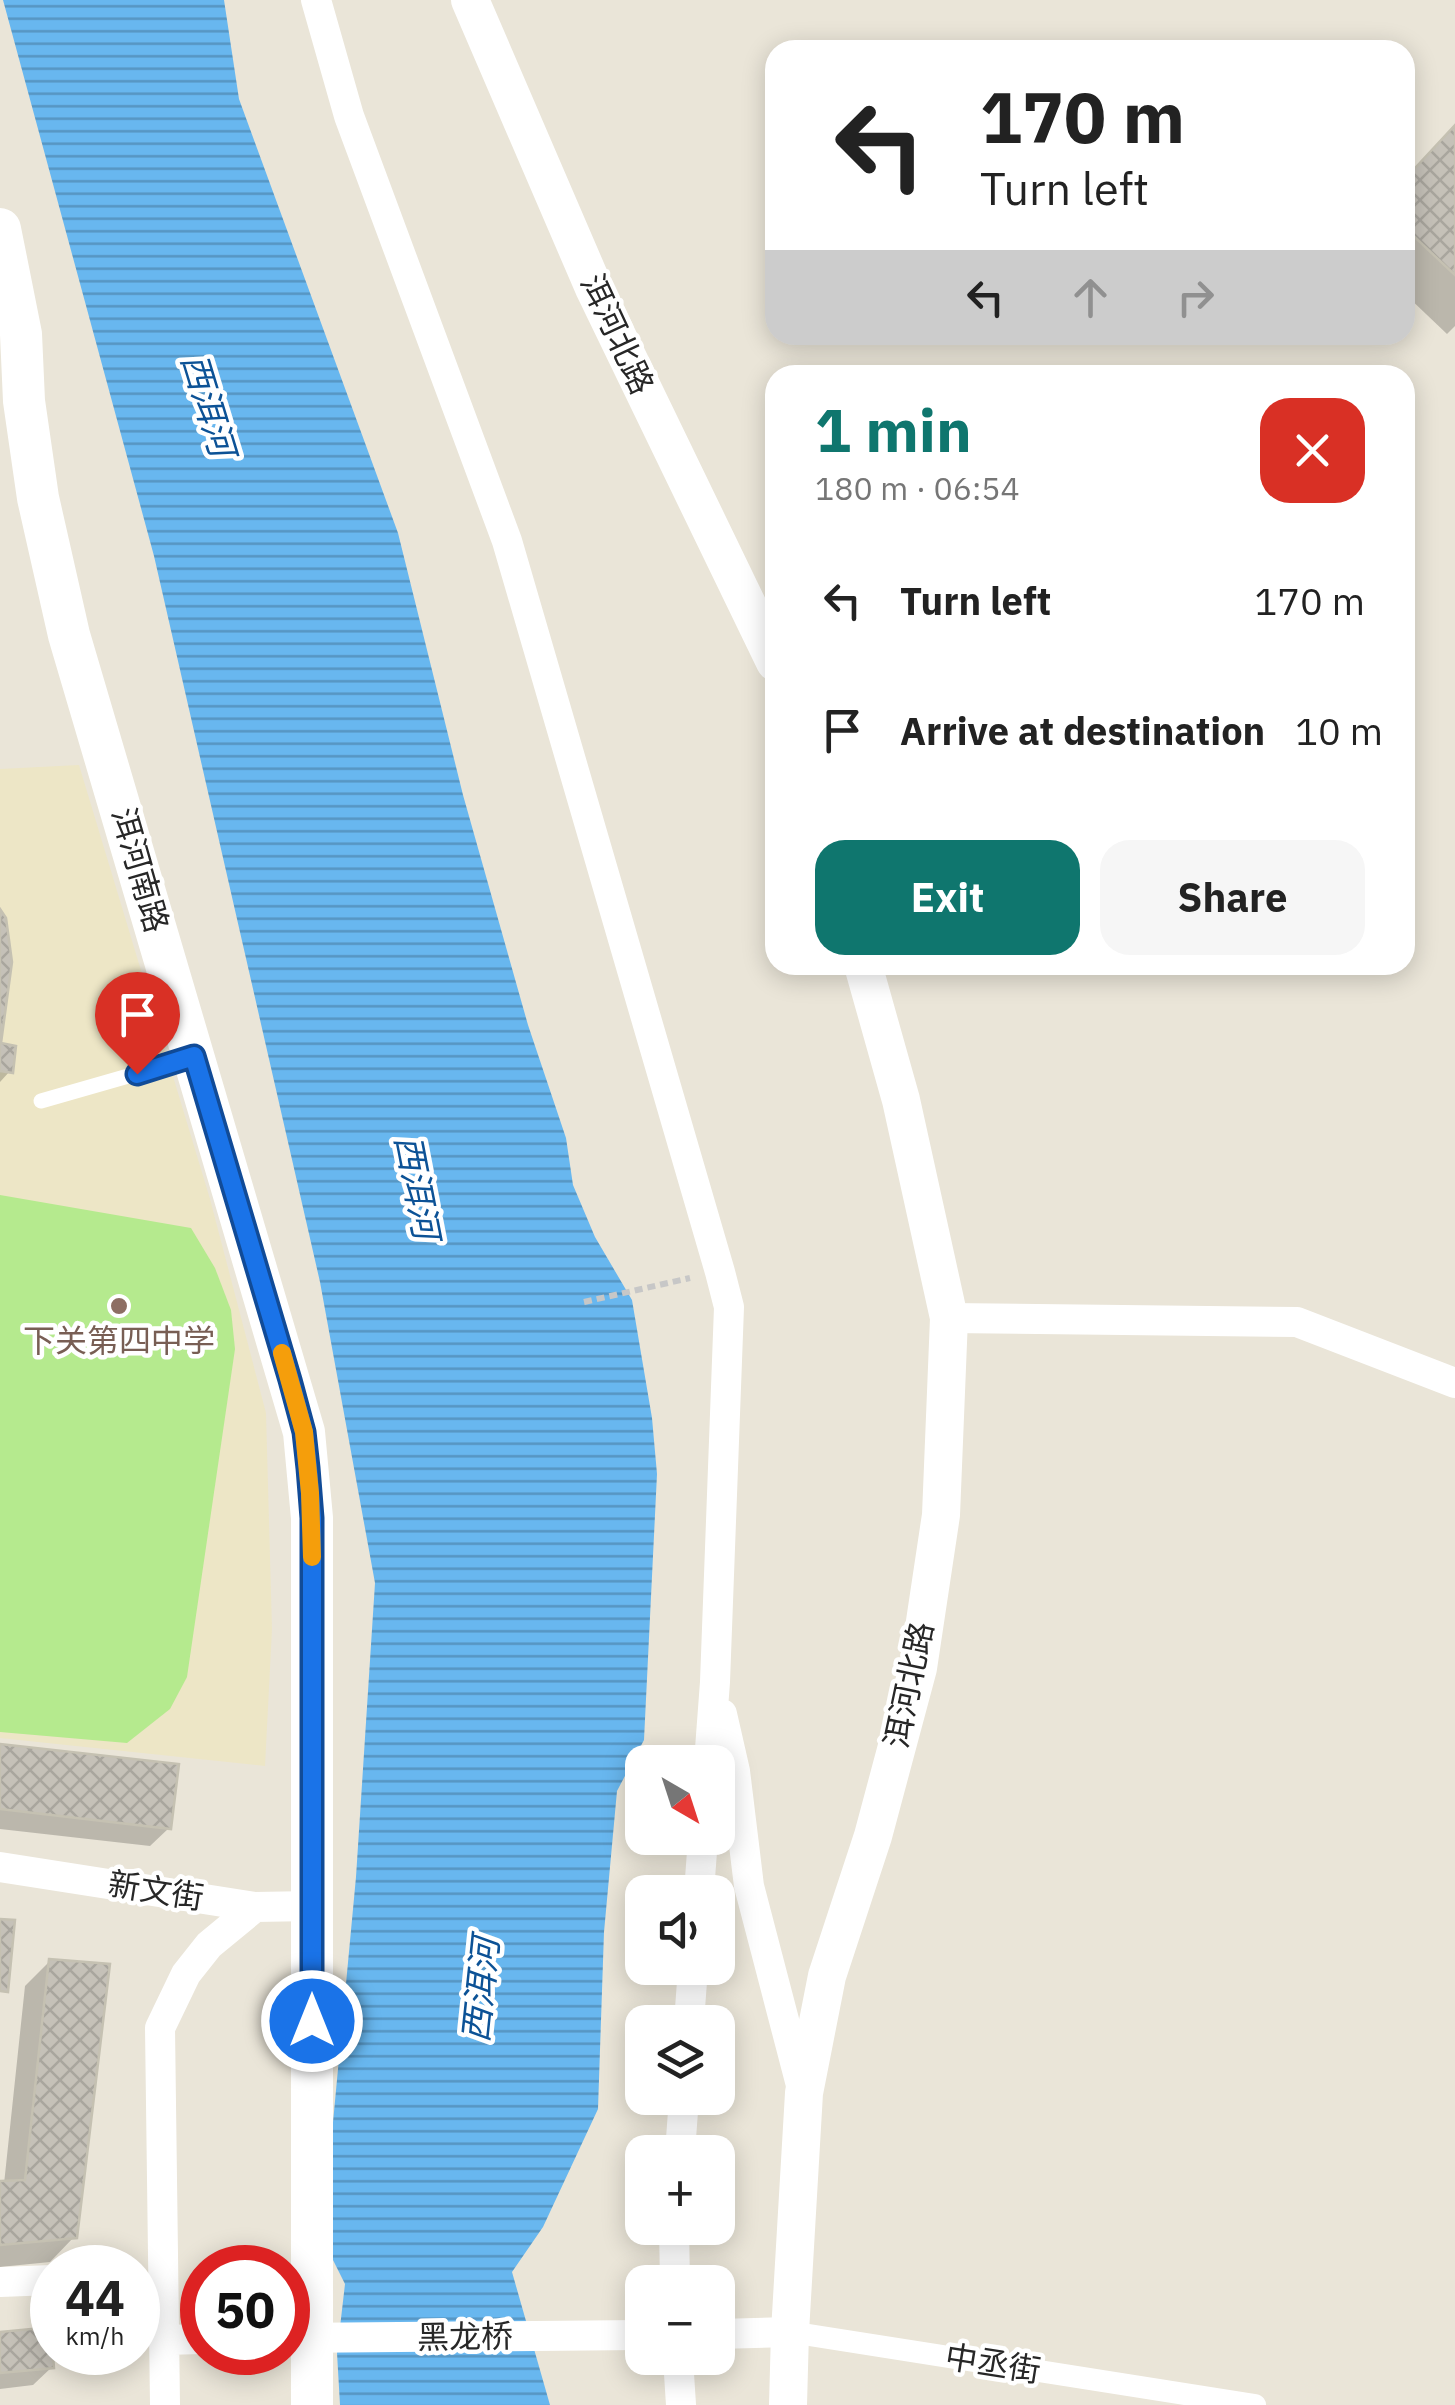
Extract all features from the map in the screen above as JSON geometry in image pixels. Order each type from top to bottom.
[{"type":"main road","name":"洱河南路","points":[[0,229],[21,334],[24,401],[38,498],[65,618],[290,1380],[306,1450],[312,1518],[312,2405]]},
{"type":"street","points":[[316,0],[350,116],[507,541],[729,1307],[709,1745]]},
{"type":"street","name":"洱河北路","points":[[470,0],[594,288],[765,641]]},
{"type":"street","name":"洱河北路","points":[[788,2405],[804,2093],[827,1976],[873,1836],[918,1668],[941,1515],[949,1318],[902,1100],[866,975]]},
{"type":"street","points":[[949,1318],[1298,1322],[1455,1383]]},
{"type":"street","points":[[714,1682],[735,1772],[749,1886],[804,2093]]},
{"type":"street","name":"新文街","points":[[0,1867],[255,1907],[312,1906]]},
{"type":"street","points":[[151,2245],[160,2028],[186,1974],[208,1945],[255,1907]]},
{"type":"street","points":[[0,2282],[30,2281]]},
{"type":"street","points":[[160,2319],[165,2340],[165,2405]]},
{"type":"street","points":[[735,2334],[790,2332]]},
{"type":"street","name":"中丞街","points":[[790,2332],[1255,2405]]},
{"type":"street","name":"黑龙桥","points":[[310,2338],[625,2335]]},
{"type":"street","points":[[165,2340],[180,2340]]},
{"type":"street","points":[[679,2375],[682,2405]]},
{"type":"lane","points":[[41,1101],[194,1056]]},
{"type":"path","points":[[584,1302],[720,1272]]},
{"type":"shaded area","name":"下关第四中学","points":[[79,765],[210,1199],[266,1413],[272,1629],[265,1766],[0,1738],[0,769]]},
{"type":"green space","points":[[0,1195],[191,1228],[215,1268],[231,1310],[235,1349],[187,1677],[170,1709],[127,1743],[0,1732]]},
{"type":"water","name":"西洱河","points":[[3,0],[224,0],[239,99],[398,533],[463,795],[528,1025],[566,1138],[573,1185],[595,1237],[632,1300],[652,1418],[657,1474],[644,1740],[641,1745],[625,1745],[625,1776],[617,1791],[604,1932],[598,2109],[543,2227],[512,2272],[550,2405],[340,2405],[337,2353],[345,2284],[330,2254],[326,2197],[356,1877],[375,1583],[320,1282],[154,556]]},
{"type":"building","points":[[1455,125],[1455,275],[1415,237],[1415,168]]},
{"type":"building","points":[[0,909],[6,918],[12,962],[1,1043],[16,1046],[13,1073],[0,1071]]},
{"type":"building","points":[[0,1744],[179,1764],[171,1829],[0,1809]]},
{"type":"building","points":[[0,1919],[15,1920],[8,1992],[0,1991]]},
{"type":"building","points":[[49,1959],[110,1964],[77,2238],[0,2245],[0,2181],[25,2180]]},
{"type":"building","points":[[30,2329],[30,2370],[0,2373],[0,2332]]},
{"type":"slow traffic","points":[[282,1353],[304,1432],[312,1557]]},
{"type":"place","name":"下关第四中学","points":[[119,1306]]},
{"type":"route","points":[[137,1074],[194,1056],[304,1432],[312,1518],[312,2021]]}]
